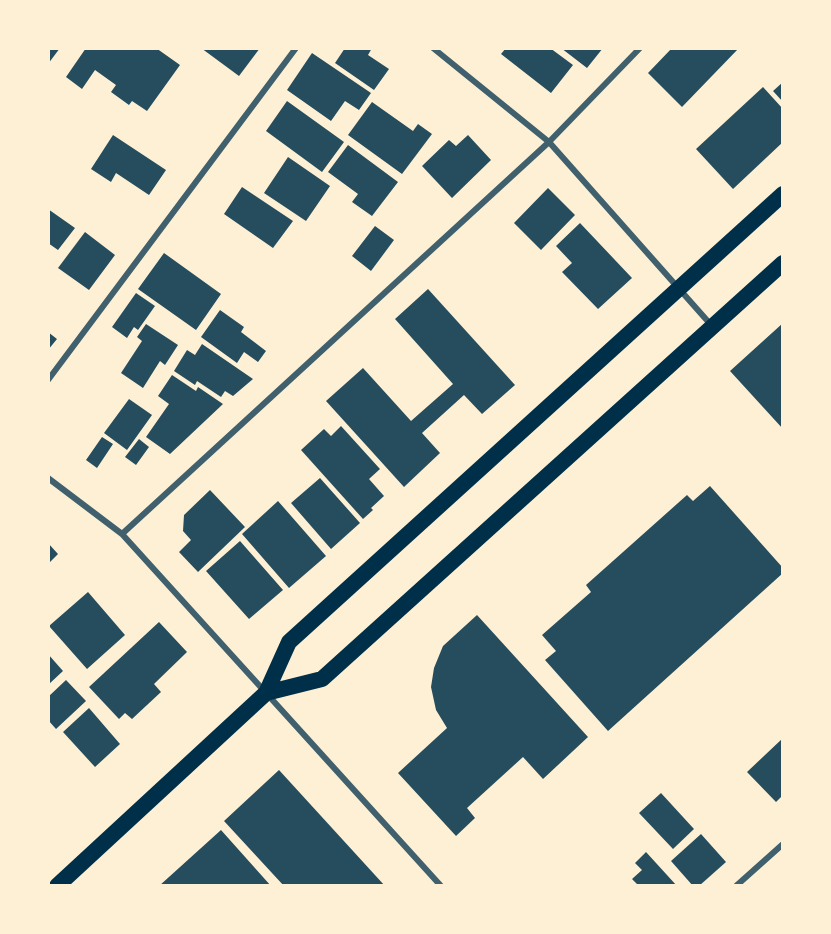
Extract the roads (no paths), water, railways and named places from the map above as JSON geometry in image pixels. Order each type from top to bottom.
[{"type":"highway","points":[[57,886],[266,693],[289,642],[783,194]]},
{"type":"highway","points":[[266,693],[322,679],[783,263]]},
{"type":"street","points":[[48,380],[296,48]]},
{"type":"street","points":[[433,48],[549,142],[680,287],[712,327]]},
{"type":"street","points":[[122,534],[549,142],[640,48]]},
{"type":"street","points":[[48,478],[122,534],[440,886]]},
{"type":"street","points":[[736,886],[783,844]]}]
